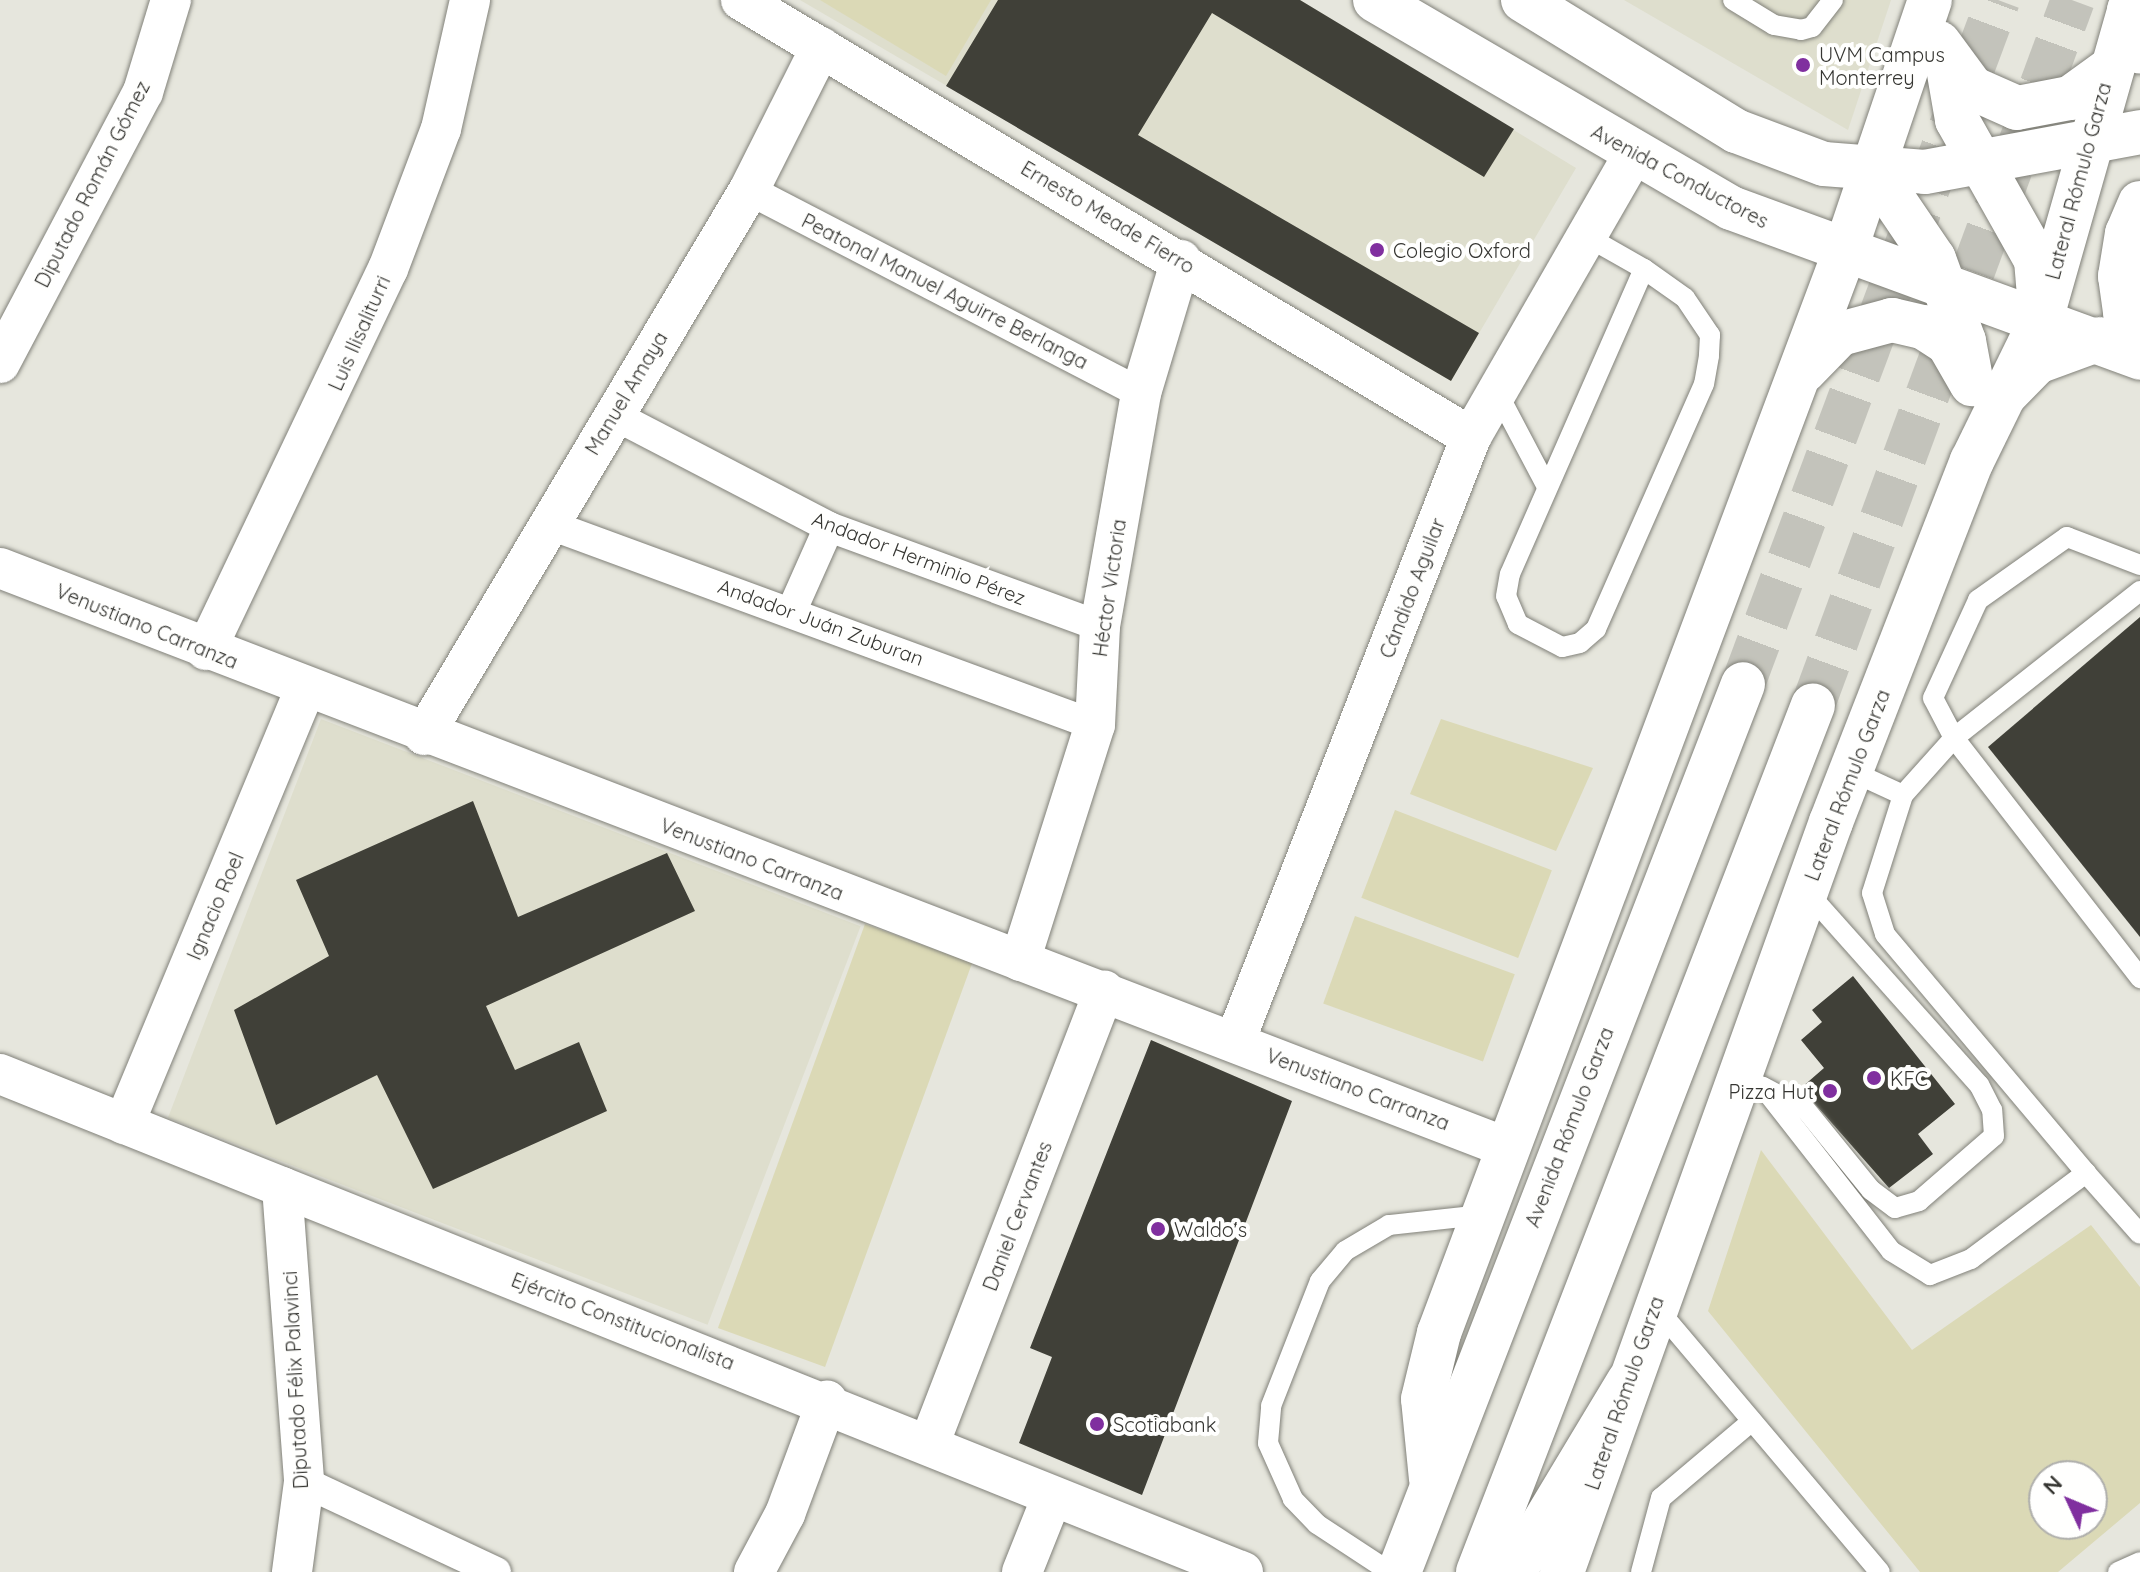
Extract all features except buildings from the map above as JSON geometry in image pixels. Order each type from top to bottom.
[{"type":"main road","name":"Avenida Conductores","points":[[1375,0],[1633,155],[1731,208],[1844,254],[2120,343],[2140,358]]},
{"type":"main road","points":[[1523,0],[1764,145],[1875,172],[1925,172],[2091,137],[2140,132]]},
{"type":"main road","points":[[1946,56],[1985,97],[2017,108],[2070,98],[2124,61],[2131,5]]},
{"type":"main road","points":[[1431,1479],[1423,1399],[1481,1215],[1875,172],[1927,8]]},
{"type":"main road","points":[[1927,8],[1946,56],[1957,120],[2036,260],[2041,320]]},
{"type":"main road","name":"Lateral Rómulo Garza","points":[[1562,1572],[1655,1306],[1750,1083],[1806,891],[1972,461],[1985,393],[2041,320],[2091,137],[2124,61]]},
{"type":"main road","points":[[1875,172],[1914,226],[1948,290],[1985,393]]},
{"type":"main road","points":[[1985,393],[2037,362],[2120,343],[2120,276],[2127,233],[2140,203]]},
{"type":"main road","points":[[1793,386],[1840,334],[1892,320],[1923,327],[1948,343],[1985,393]]},
{"type":"main road","name":"Avenida Rómulo Garza","points":[[1399,1572],[1431,1479],[1743,684]]},
{"type":"main road","points":[[1478,1572],[1813,705]]},
{"type":"main road","points":[[1514,1572],[1628,1382]]},
{"type":"street","name":"Diputado Román Gómez","points":[[0,363],[143,92],[171,0]]},
{"type":"street","name":"Luis Ilisaliturri","points":[[206,650],[388,269],[441,129],[470,0]]},
{"type":"street","name":"Ernesto Meade Fierro","points":[[741,0],[1181,260],[1471,437]]},
{"type":"street","name":"Manuel Amaya","points":[[424,735],[545,523],[614,415],[749,190],[821,47]]},
{"type":"street","name":"Cándido Aguilar","points":[[1235,1041],[1471,437],[1633,155]]},
{"type":"street","name":"Peatonal Manuel Aguirre Berlanga","points":[[749,190],[1141,393]]},
{"type":"street","name":"Héctor Victoria","points":[[1020,961],[1095,725],[1100,626],[1141,393],[1181,260]]},
{"type":"street","name":"Andador Herminio Pérez","points":[[614,415],[829,527],[1100,626]]},
{"type":"street","name":"Andador Juán Zuburan","points":[[545,523],[792,610],[1095,725]]},
{"type":"street","points":[[792,610],[829,527]]},
{"type":"street","name":"Venustiano Carranza","points":[[0,568],[424,735],[1104,990],[1505,1147]]},
{"type":"street","name":"Ignacio Roel","points":[[124,1124],[305,689]]},
{"type":"street","name":"Daniel Cervantes","points":[[930,1442],[1104,990]]},
{"type":"street","name":"Ejército Constitucionalista","points":[[3,1085],[124,1124],[930,1442],[1052,1497],[1243,1572]]},
{"type":"street","name":"Diputado Félix Palavinci","points":[[282,1187],[304,1482],[292,1572]]},
{"type":"street","points":[[754,1572],[785,1514],[827,1401]]},
{"type":"street","points":[[304,1482],[496,1572]]},
{"type":"street","points":[[1022,1572],[1052,1497]]},
{"type":"lane","points":[[1733,0],[1774,25],[1801,30],[1812,27],[1833,0]]},
{"type":"lane","points":[[1586,236],[1644,269],[1701,317],[1710,335],[1707,370],[1596,629],[1580,643],[1562,647],[1518,624],[1506,596],[1519,546],[1644,269]]},
{"type":"lane","points":[[1497,392],[1546,485]]},
{"type":"lane","points":[[2140,565],[2067,537],[1978,600],[1933,698],[1954,738],[2140,978]]},
{"type":"lane","points":[[2140,591],[1954,738],[1903,795],[1872,893],[1875,916],[2086,1173],[2140,1234]]},
{"type":"lane","points":[[1851,771],[1903,795]]},
{"type":"lane","points":[[1750,1083],[1806,1110],[1871,1190],[1895,1208],[1919,1201],[1994,1136],[1992,1110],[1979,1085],[1806,891]]},
{"type":"lane","points":[[1750,1083],[1891,1251],[1930,1275],[1971,1259],[2086,1173]]},
{"type":"lane","points":[[1390,1572],[1317,1524],[1293,1499],[1268,1443],[1271,1406],[1320,1281],[1345,1251],[1389,1225],[1481,1215]]},
{"type":"lane","points":[[1655,1306],[1880,1572]]},
{"type":"lane","points":[[1641,1572],[1661,1498],[1752,1421]]},
{"type":"lane","points":[[2118,1572],[2140,1562]]},
{"type":"shaded area","name":"Colegio Oxford","points":[[800,0],[1300,0],[1576,168],[1451,381]]},
{"type":"shaded area","points":[[820,0],[991,0],[946,76]]},
{"type":"shaded area","name":"UVM Campus Monterrey","points":[[1624,0],[1891,0],[1848,130]]},
{"type":"shaded area","points":[[321,719],[861,926],[708,1325],[168,1118]]},
{"type":"shaded area","points":[[1441,719],[1593,768],[1556,851],[1410,794]]},
{"type":"shaded area","points":[[1395,810],[1552,870],[1518,958],[1361,898]]},
{"type":"shaded area","points":[[1355,916],[1515,974],[1483,1062],[1323,1003]]},
{"type":"shaded area","points":[[865,924],[972,963],[825,1367],[718,1328]]},
{"type":"shaded area","points":[[1761,1150],[1912,1350],[2091,1225],[2140,1287],[2140,1503],[2108,1530],[2108,1460],[2028,1460],[2028,1540],[2096,1540],[2058,1572],[1920,1572],[1708,1311]]},
{"type":"tunnel","points":[[1743,684],[1998,0]]},
{"type":"tunnel","points":[[1813,705],[2073,0]]},
{"type":"place","name":"UVM Campus Monterrey","points":[[1803,65]]},
{"type":"place","name":"Colegio Oxford","points":[[1377,250]]},
{"type":"place","name":"KFC","points":[[1874,1078]]},
{"type":"place","name":"Pizza Hut","points":[[1830,1091]]},
{"type":"place","name":"Waldo's","points":[[1158,1229]]},
{"type":"place","name":"Scotiabank","points":[[1097,1424]]}]
